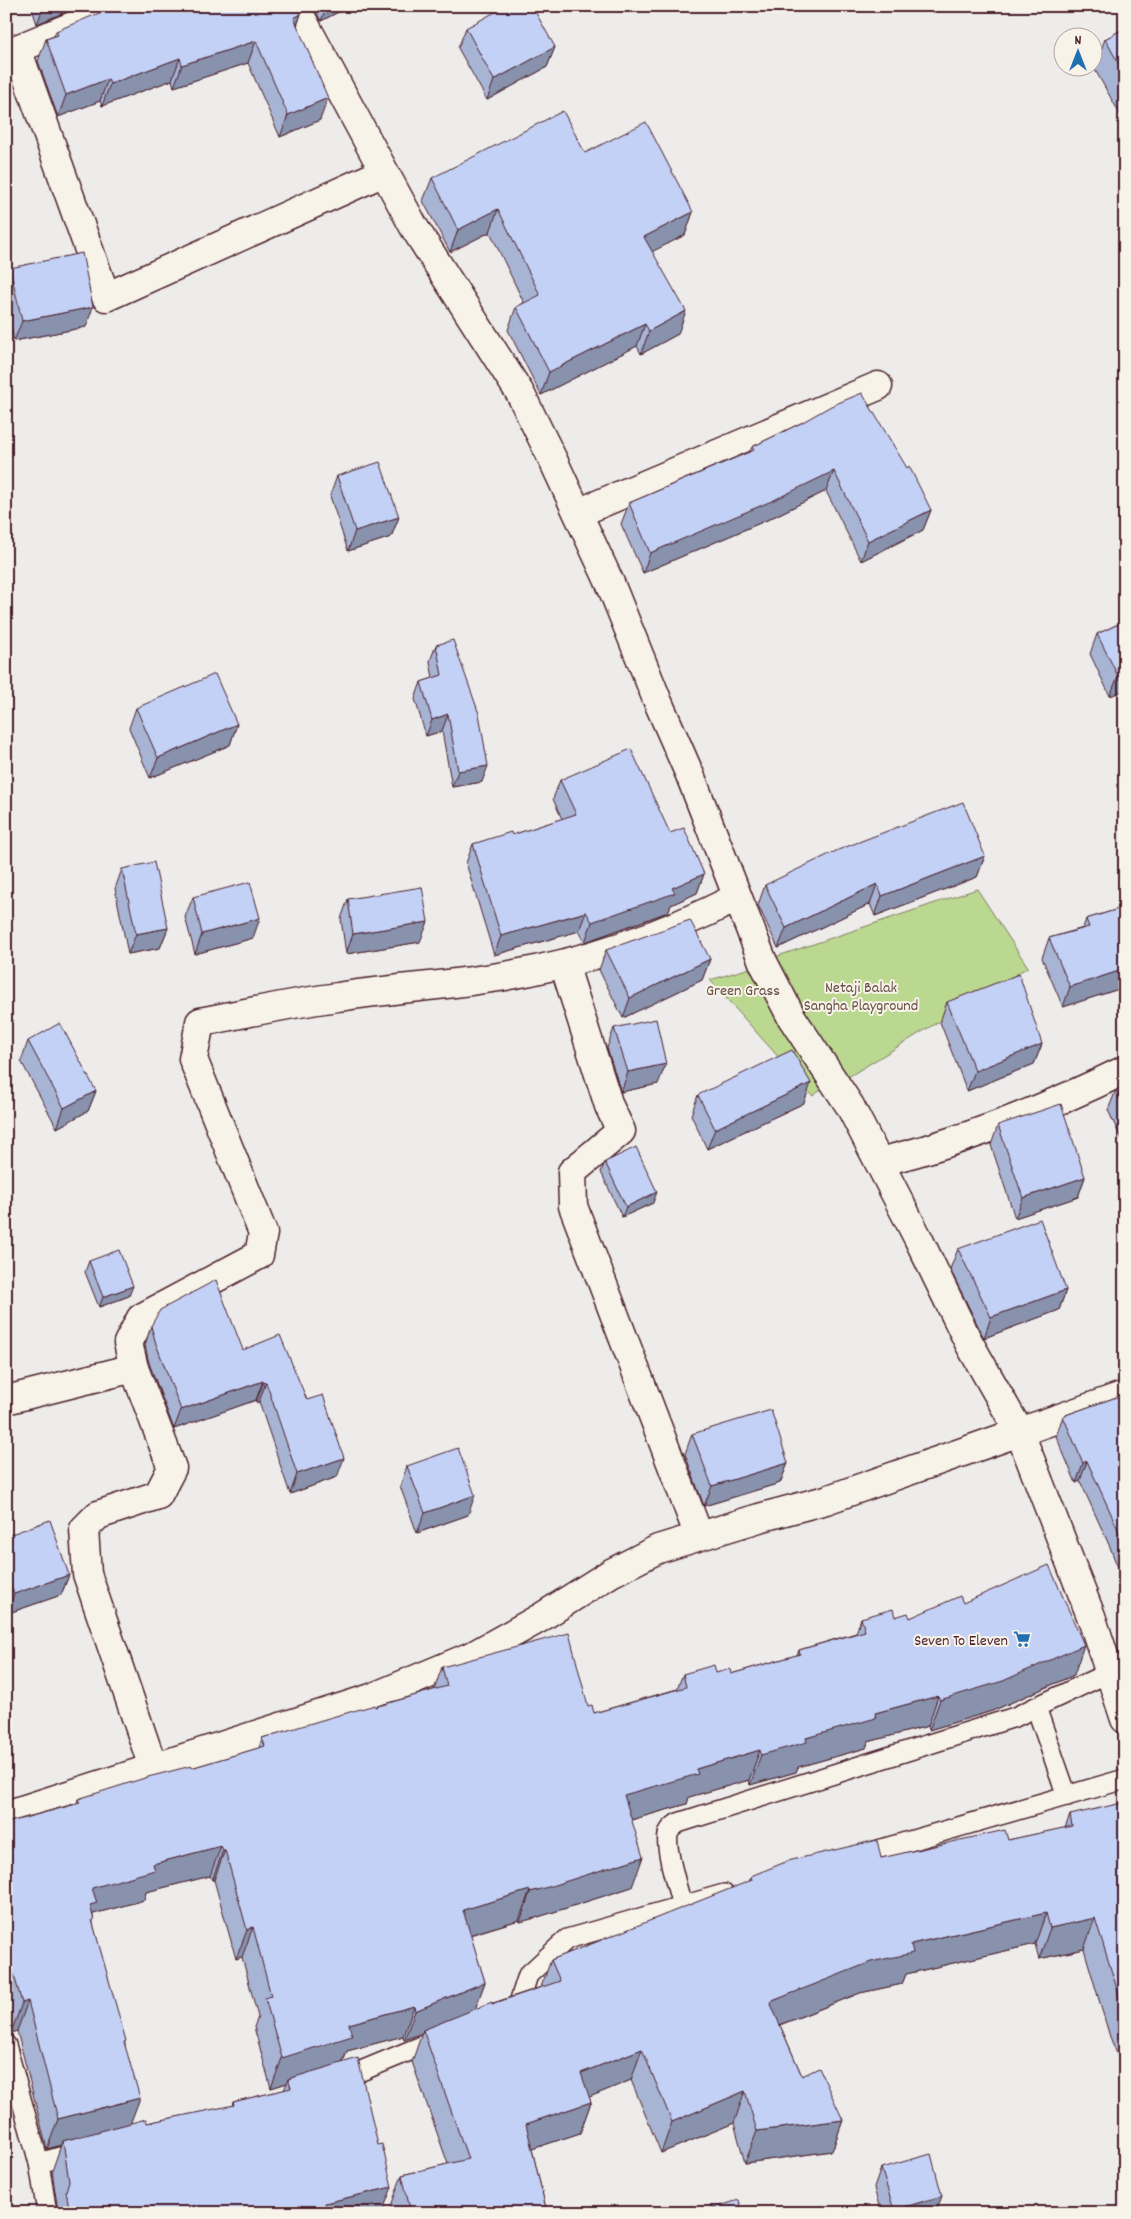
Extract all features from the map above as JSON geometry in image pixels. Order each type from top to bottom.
[{"type":"street","points":[[121,6],[17,49],[106,297],[384,172]]},
{"type":"street","points":[[295,6],[414,227],[520,393],[610,583],[690,775],[762,962],[788,1010],[850,1106],[969,1343],[1020,1434],[1091,1616],[1125,1719]]},
{"type":"street","points":[[578,513],[878,386]]},
{"type":"street","points":[[154,1767],[87,1574],[84,1529],[98,1515],[158,1495],[172,1468],[134,1368],[128,1343],[141,1318],[259,1255],[263,1233],[193,1059],[200,1022],[338,997],[493,978],[564,964],[601,954],[674,927],[736,898]]},
{"type":"street","points":[[564,964],[609,1106],[622,1131],[572,1172],[573,1206],[699,1536]]},
{"type":"street","points":[[879,1162],[951,1142],[1024,1114],[1125,1070]]},
{"type":"street","points":[[6,1400],[134,1368]]},
{"type":"street","points":[[6,1815],[371,1698],[474,1654],[540,1618],[639,1557],[699,1536],[826,1500],[1125,1396]]},
{"type":"lane","points":[[682,1906],[669,1848],[668,1834],[678,1824],[1015,1716],[1110,1672]]},
{"type":"lane","points":[[1036,1707],[1067,1796]]},
{"type":"lane","points":[[832,1863],[1125,1779]]},
{"type":"lane","points":[[491,2017],[518,2006],[528,1974],[568,1939],[738,1890]]},
{"type":"lane","points":[[316,2087],[335,2082],[454,2032]]},
{"type":"lane","points":[[6,2045],[39,2163],[47,2213]]},
{"type":"lane","points":[[39,2163],[96,2148]]},
{"type":"green space","name":"Netaji Balak Sangha Playground","points":[[977,889],[1028,967],[840,1082],[763,961]]},
{"type":"green space","name":"Green Grass","points":[[750,968],[829,1083],[813,1096],[710,980]]},
{"type":"building","points":[[116,6],[297,6],[301,14],[294,18],[328,98],[288,115],[256,41],[182,65],[180,58],[110,84],[108,79],[66,95],[46,39],[58,35],[56,31]]},
{"type":"building","points":[[506,6],[532,6],[555,47],[494,80],[466,28]]},
{"type":"building","points":[[1125,28],[1125,75],[1105,39]]},
{"type":"building","points":[[563,111],[585,153],[646,122],[693,212],[644,237],[686,311],[649,331],[645,324],[549,372],[516,307],[540,295],[498,209],[458,230],[432,178]]},
{"type":"building","points":[[82,253],[93,307],[22,321],[10,268]]},
{"type":"building","points":[[862,393],[907,468],[909,466],[931,510],[868,541],[834,471],[774,500],[650,553],[629,503],[754,450],[752,447],[831,406]]},
{"type":"building","points":[[380,462],[399,517],[355,531],[337,476]]},
{"type":"building","points":[[1125,621],[1125,673],[1118,676],[1097,634]]},
{"type":"building","points":[[453,640],[479,714],[488,766],[458,771],[448,714],[432,720],[421,682],[442,675],[436,645]]},
{"type":"building","points":[[215,674],[237,724],[158,758],[136,708]]},
{"type":"building","points":[[631,749],[670,833],[684,828],[704,874],[672,888],[675,893],[592,922],[586,912],[501,936],[473,844],[511,832],[512,835],[576,814],[560,780]]},
{"type":"building","points":[[963,802],[985,856],[882,896],[877,884],[786,928],[765,885],[838,850]]},
{"type":"building","points":[[154,862],[168,928],[136,934],[122,869]]},
{"type":"building","points":[[250,882],[260,918],[202,934],[193,897]]},
{"type":"building","points":[[422,887],[428,922],[353,934],[348,899]]},
{"type":"building","points":[[1125,907],[1125,969],[1070,987],[1049,938],[1089,927],[1086,919]]},
{"type":"building","points":[[690,920],[710,959],[630,998],[606,950]]},
{"type":"building","points":[[1019,974],[1042,1044],[975,1071],[947,1002]]},
{"type":"building","points":[[656,1019],[666,1064],[628,1072],[614,1028]]},
{"type":"building","points":[[60,1023],[96,1091],[64,1108],[28,1041]]},
{"type":"building","points":[[792,1050],[811,1083],[715,1129],[698,1095]]},
{"type":"building","points":[[1125,1086],[1125,1111],[1116,1090]]},
{"type":"building","points":[[1061,1104],[1085,1177],[1023,1198],[998,1125]]},
{"type":"building","points":[[636,1147],[657,1192],[626,1207],[605,1162]]},
{"type":"building","points":[[1040,1219],[1066,1290],[991,1317],[958,1249]]},
{"type":"building","points":[[119,1250],[133,1286],[103,1297],[89,1261]]},
{"type":"building","points":[[216,1280],[243,1350],[280,1335],[307,1400],[323,1395],[344,1458],[297,1474],[266,1382],[263,1383],[263,1381],[181,1410],[151,1326],[160,1310]]},
{"type":"building","points":[[1125,1394],[1125,1548],[1087,1461],[1083,1463],[1063,1416]]},
{"type":"building","points":[[771,1410],[788,1463],[712,1486],[692,1434]]},
{"type":"building","points":[[458,1448],[475,1495],[425,1513],[407,1466]]},
{"type":"building","points":[[50,1520],[69,1575],[14,1594],[6,1572],[6,1536]]},
{"type":"building","points":[[1049,1565],[1084,1645],[1003,1681],[940,1700],[938,1696],[875,1713],[876,1718],[806,1738],[807,1742],[761,1755],[760,1750],[696,1769],[698,1774],[624,1795],[643,1857],[545,1888],[530,1892],[530,1890],[463,1910],[485,1982],[415,2011],[414,2006],[349,2024],[352,2036],[282,2058],[265,1998],[271,1996],[253,1927],[247,1930],[225,1850],[221,1846],[153,1864],[155,1870],[92,1888],[97,1903],[90,1905],[94,1920],[92,1920],[140,2098],[58,2119],[28,2001],[22,2003],[7,1950],[12,1949],[6,1923],[6,1823],[80,1803],[78,1799],[148,1777],[191,1766],[191,1768],[265,1746],[262,1738],[447,1686],[442,1667],[569,1633],[588,1706],[592,1705],[594,1713],[686,1687],[683,1674],[714,1665],[716,1673],[730,1669],[731,1674],[800,1654],[799,1650],[865,1631],[861,1618],[893,1609],[895,1617],[908,1613],[910,1618],[960,1596],[963,1603]]},
{"type":"building","points":[[1122,1803],[1125,1817],[1125,2013],[1095,1918],[1050,1928],[1046,1913],[911,1944],[913,1953],[871,1962],[770,2002],[802,2076],[819,2068],[843,2120],[757,2131],[745,2091],[672,2122],[642,2049],[581,2073],[591,2102],[526,2124],[547,2213],[411,2213],[402,2175],[468,2159],[423,2030],[492,2002],[492,2004],[560,1981],[551,1960],[752,1880],[751,1876],[788,1861],[877,1840],[881,1858],[1005,1830],[1008,1840],[1072,1826],[1070,1815]]},
{"type":"building","points":[[358,2058],[378,2145],[382,2144],[392,2187],[325,2203],[328,2213],[70,2213],[66,2191],[69,2181],[63,2141],[146,2119],[147,2123],[234,2105],[233,2102],[291,2088],[288,2079]]},
{"type":"building","points":[[931,2154],[942,2196],[894,2210],[881,2168]]},
{"type":"building","points":[[739,2200],[743,2213],[697,2213]]},
{"type":"place","name":"Seven To Eleven","points":[[1022,1639]]}]
